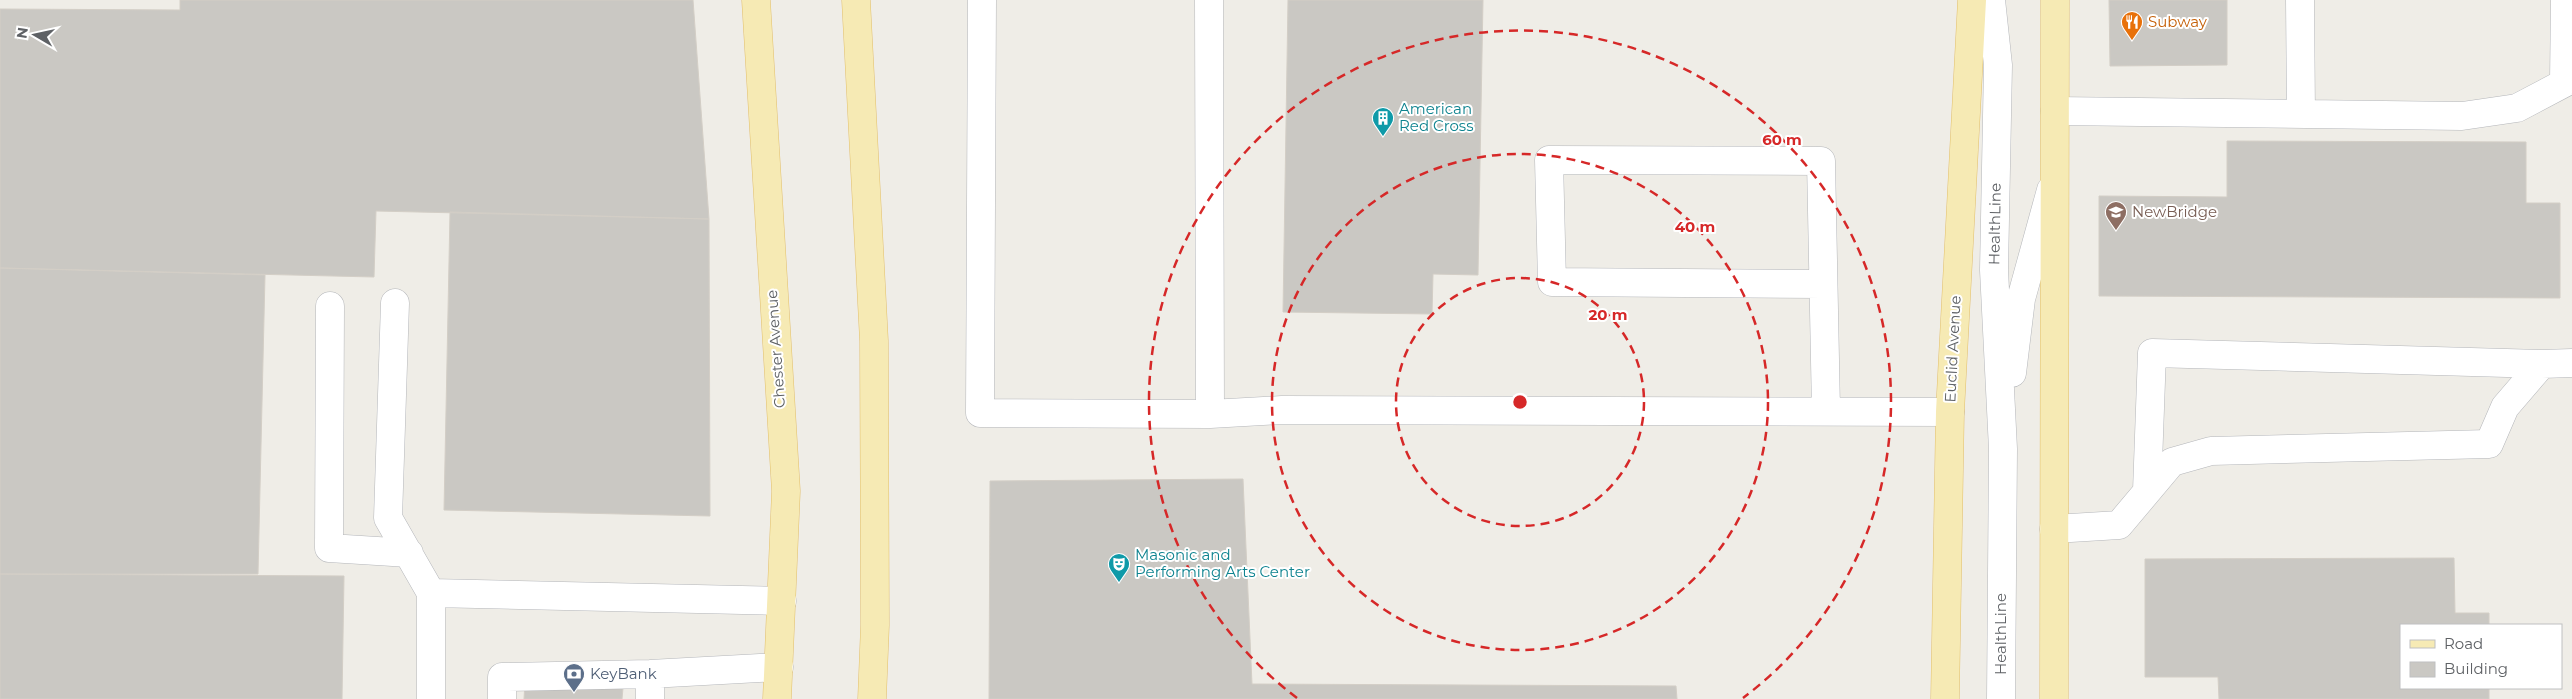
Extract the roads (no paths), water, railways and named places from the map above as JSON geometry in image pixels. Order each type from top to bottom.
[{"type":"main road","name":"Chester Avenue","points":[[756,0],[786,491],[778,699]]},
{"type":"main road","points":[[856,0],[874,341],[875,615],[872,699]]},
{"type":"main road","name":"Euclid Avenue","points":[[1945,699],[1950,412],[1972,0]]},
{"type":"main road","points":[[2054,699],[2056,0]]},
{"type":"lane","points":[[982,0],[980,413],[1210,414],[1282,410],[1826,410],[1950,412]]},
{"type":"lane","points":[[1209,0],[1210,414]]},
{"type":"lane","name":"HealthLine","points":[[1991,0],[1998,64],[1994,270],[2003,449],[2000,551],[2001,699]]},
{"type":"lane","points":[[2300,0],[2301,114]]},
{"type":"lane","points":[[2055,111],[2462,116],[2517,108],[2568,81],[2565,0]]},
{"type":"lane","points":[[1824,284],[1552,282],[1549,160],[1821,162],[1824,284],[1826,410]]},
{"type":"lane","name":"HealthLine","points":[[2003,449],[2021,299],[2055,173]]},
{"type":"lane","points":[[395,304],[388,518],[431,593],[431,699]]},
{"type":"lane","points":[[330,306],[329,548],[408,553]]},
{"type":"lane","points":[[2147,491],[2152,353],[2542,364],[2572,363]]},
{"type":"lane","points":[[2054,528],[2119,525],[2172,462],[2211,451],[2489,444],[2505,408],[2542,364]]},
{"type":"lane","points":[[431,593],[782,601]]},
{"type":"lane","points":[[502,699],[502,677],[650,687],[779,667]]},
{"type":"place","name":"Subway","points":[[2132,41]]},
{"type":"place","name":"American Red Cross","points":[[1383,137]]},
{"type":"place","name":"NewBridge","points":[[2116,231]]},
{"type":"place","name":"Masonic and Performing Arts Center","points":[[1119,583]]},
{"type":"place","name":"KeyBank","points":[[574,693]]}]
